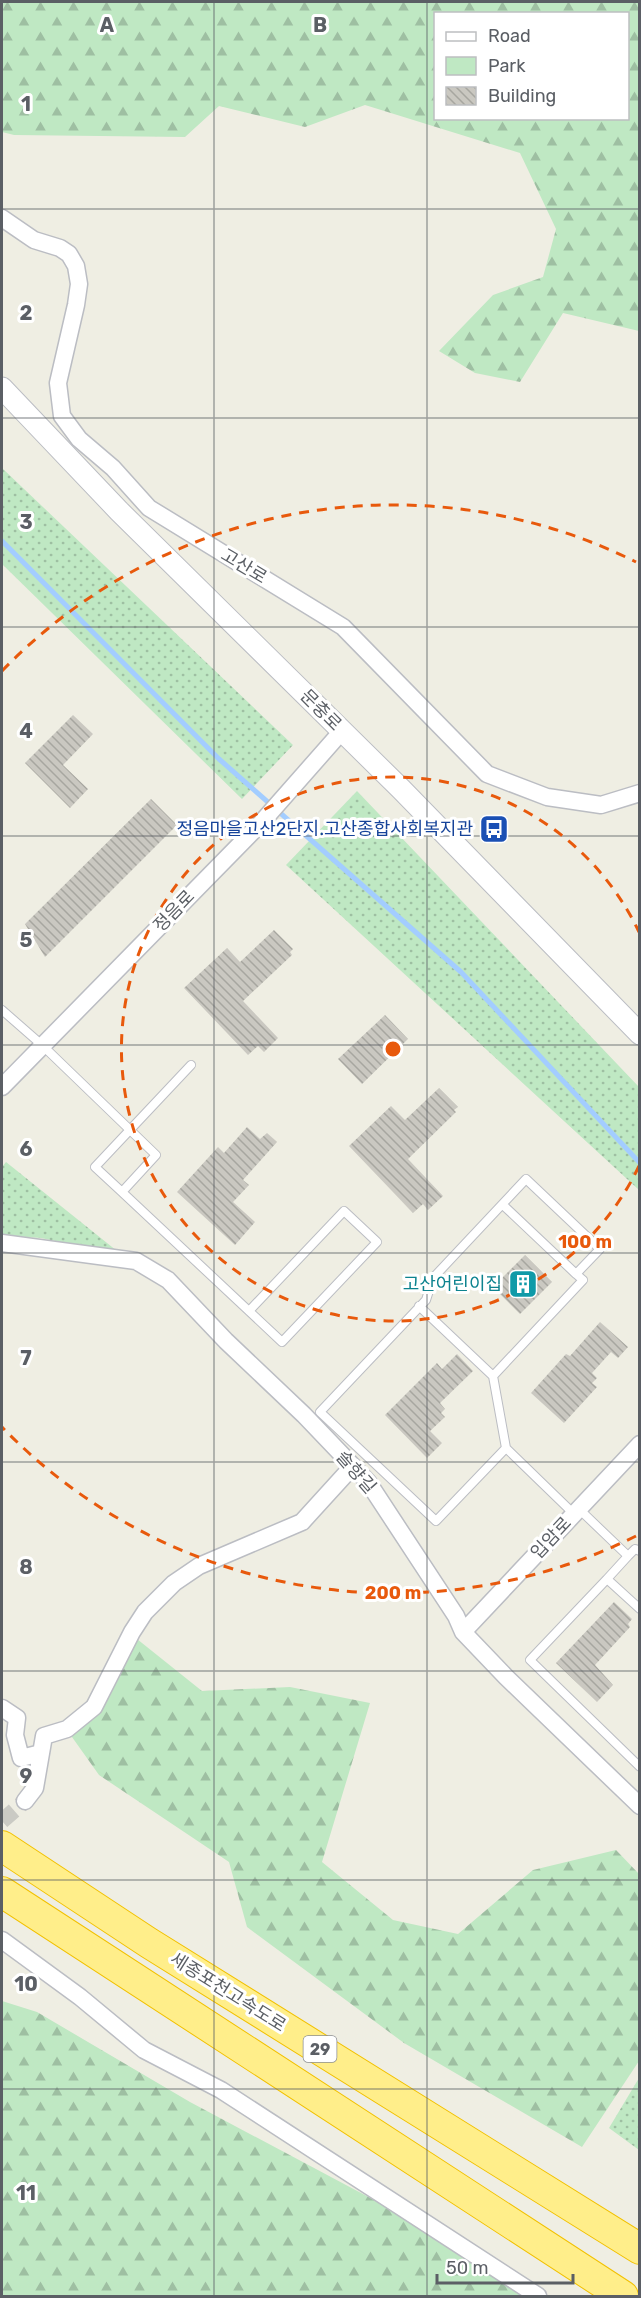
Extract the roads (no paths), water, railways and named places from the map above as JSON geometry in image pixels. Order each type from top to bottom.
[{"type":"highway","name":"세종포천고속도로","points":[[2,1846],[149,1943],[639,2249]]},
{"type":"highway","name":"세종포천고속도로","points":[[2,1892],[623,2296]]},
{"type":"street","name":"고산로","points":[[2,218],[34,240],[60,248],[69,254],[76,266],[79,284],[76,305],[58,384],[62,416],[79,439],[113,468],[149,508],[343,627],[486,774],[547,797],[602,805],[639,792]]},
{"type":"street","name":"문충로","points":[[2,388],[119,511],[342,730],[639,1034]]},
{"type":"street","name":"정음로","points":[[2,1087],[261,823],[342,730]]},
{"type":"street","name":"솔향길","points":[[2,1243],[136,1262],[168,1280],[368,1482],[456,1616],[463,1632],[639,1806]]},
{"type":"street","name":"입암로","points":[[463,1632],[639,1444]]},
{"type":"street","points":[[25,1801],[36,1788],[44,1736],[67,1729],[94,1707],[132,1632],[152,1604],[174,1583],[199,1566],[302,1522],[352,1467]]},
{"type":"street","points":[[2,1708],[17,1719],[15,1735],[21,1758],[41,1754]]},
{"type":"street","points":[[2,1940],[81,1997],[144,2050],[221,2090],[538,2296]]},
{"type":"lane","points":[[2,1010],[42,1045],[156,1155],[122,1192]]},
{"type":"lane","points":[[191,1065],[95,1167],[282,1342],[377,1242],[345,1211],[249,1311]]},
{"type":"lane","points":[[506,1448],[436,1521],[320,1412],[426,1300],[433,1278],[526,1179],[600,1249],[576,1274]]},
{"type":"lane","points":[[493,1376],[583,1280],[503,1205]]},
{"type":"lane","points":[[419,1306],[493,1376],[506,1448],[628,1556]]},
{"type":"lane","points":[[639,1551],[635,1549],[530,1660],[639,1767]]},
{"type":"lane","points":[[607,1579],[639,1609]]},
{"type":"waterway","points":[[2,541],[219,759],[461,972],[640,1163]]},
{"type":"tunnel","points":[[2,1821],[25,1801]]},
{"type":"place","name":"정음마을고산2단지.고산종합사회복지관","points":[[494,829]]},
{"type":"place","name":"고산어린이집","points":[[523,1284]]}]
